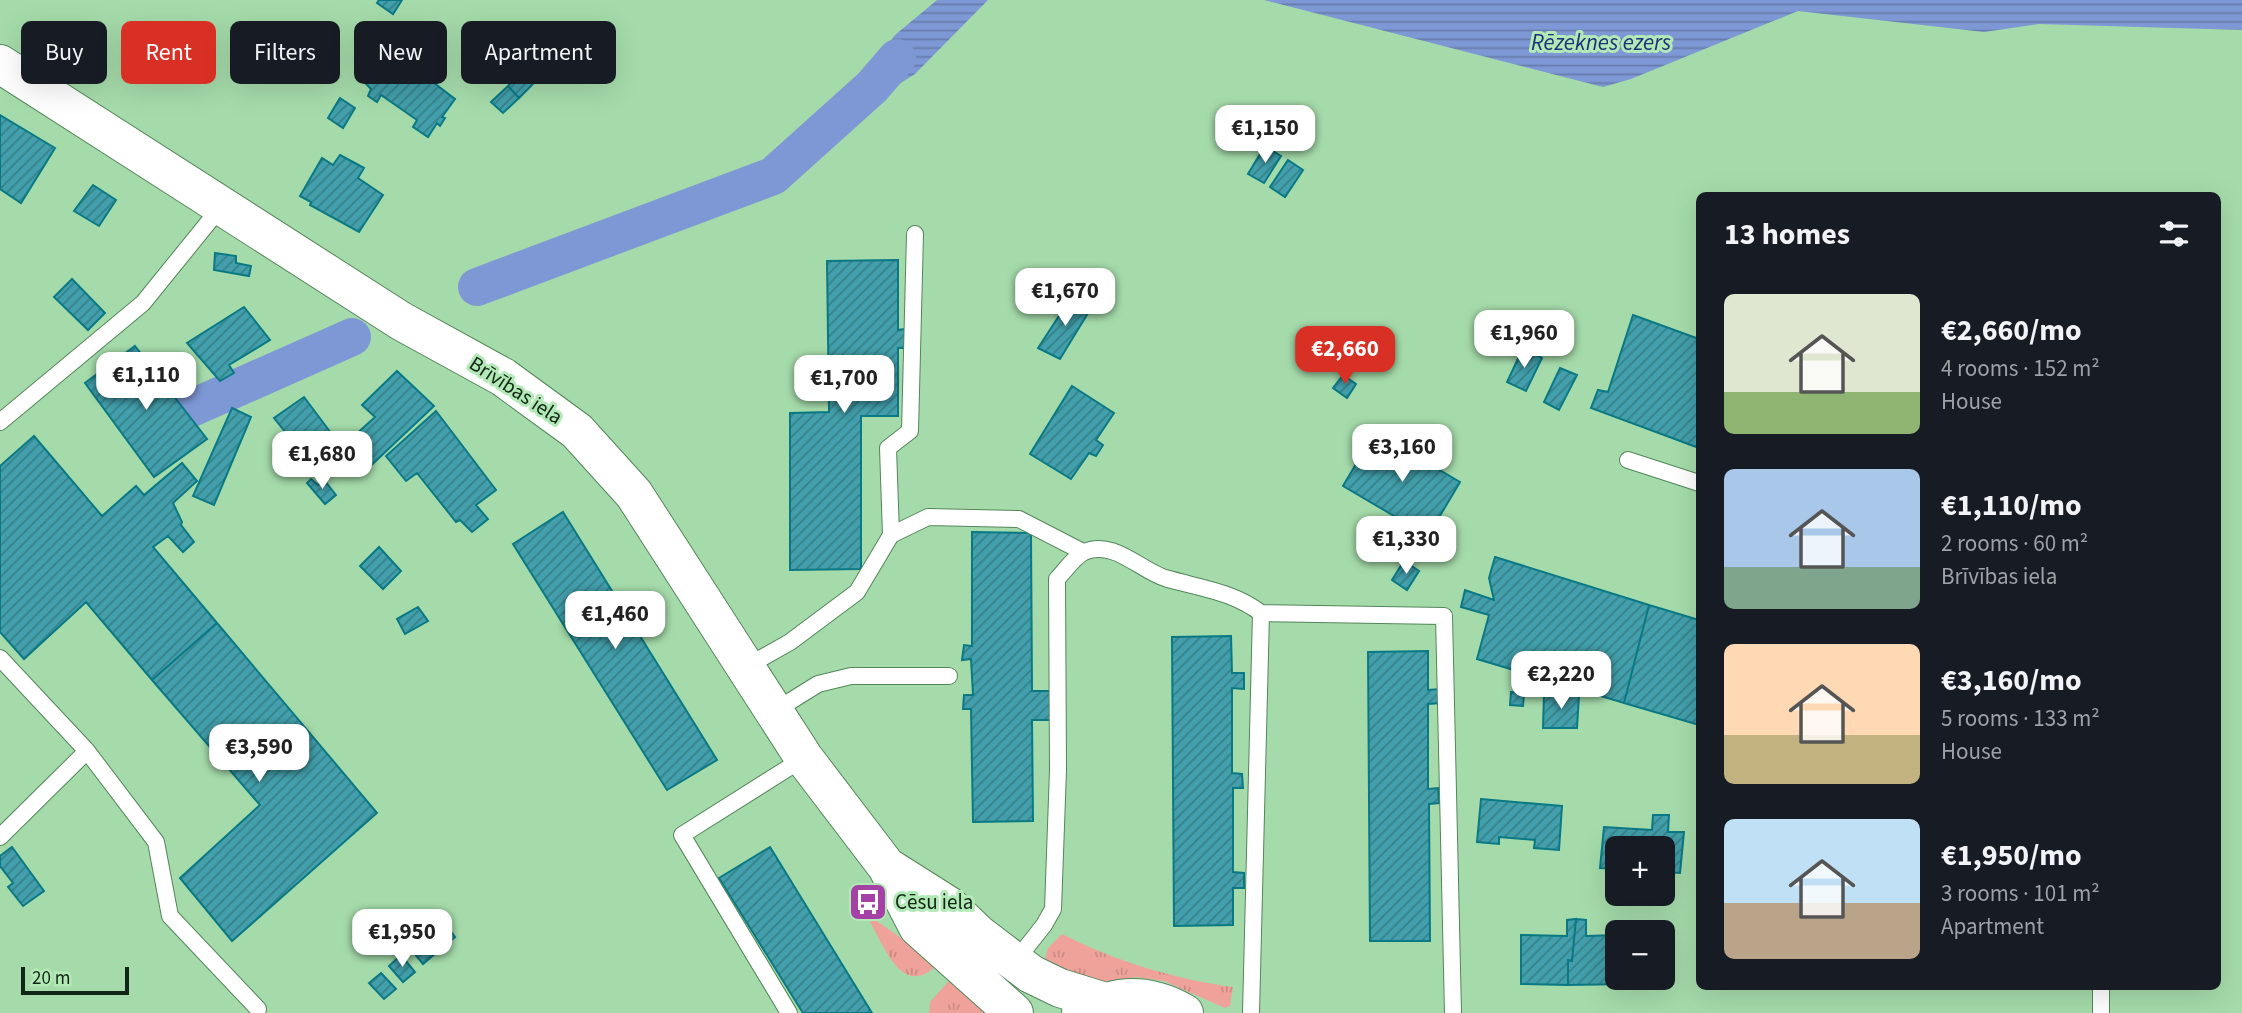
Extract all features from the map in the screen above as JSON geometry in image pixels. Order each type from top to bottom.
[{"type":"main road","name":"Brīvības iela","points":[[0,64],[220,208],[401,321],[503,377],[577,431],[634,494],[804,758],[887,867]]},
{"type":"main road","points":[[887,867],[949,906],[1014,963],[1092,1007],[1130,996],[1158,1000],[1184,1013]]},
{"type":"main road","points":[[887,867],[918,927],[1014,1013]]},
{"type":"lane","points":[[0,422],[143,303],[220,208]]},
{"type":"lane","points":[[891,536],[888,448],[910,431],[915,234]]},
{"type":"lane","points":[[1628,460],[1696,482]]},
{"type":"lane","points":[[744,668],[790,642],[856,592],[891,536],[928,517],[1019,520],[1083,552],[1104,550],[1136,561],[1162,577],[1243,600],[1261,614],[1444,616],[1453,1013]]},
{"type":"lane","points":[[1014,963],[1053,909],[1058,770],[1057,579],[1083,552]]},
{"type":"lane","points":[[1251,1013],[1261,614]]},
{"type":"lane","points":[[0,658],[87,751],[156,842],[170,916],[258,1009]]},
{"type":"lane","points":[[773,712],[818,684],[851,676],[949,676]]},
{"type":"lane","points":[[0,837],[87,751]]},
{"type":"lane","points":[[789,1013],[682,835],[804,758]]},
{"type":"lane","points":[[2101,990],[2101,1013]]},
{"type":"green space","points":[[874,919],[938,964],[926,974],[915,976],[905,973],[896,966],[882,945],[870,922]]},
{"type":"green space","points":[[1062,934],[1145,968],[1233,987],[1230,1006],[1225,1008],[1164,981],[1136,977],[1098,983],[1044,963],[1048,948]]},
{"type":"green space","points":[[953,976],[996,1013],[929,1013],[930,1002]]},
{"type":"water","points":[[937,0],[988,0],[915,74],[872,101],[856,90],[895,35]]},
{"type":"water","name":"Rēzeknes ezers","points":[[1264,0],[2242,0],[2242,30],[2039,24],[1984,32],[1798,11],[1631,79],[1603,87]]},
{"type":"building","points":[[379,0],[402,0],[393,14],[377,3]]},
{"type":"building","points":[[366,84],[435,84],[455,99],[442,117],[445,118],[440,126],[437,123],[428,137],[413,127],[417,120],[381,95],[377,102],[368,96],[371,89]]},
{"type":"building","points":[[510,84],[533,84],[519,98],[508,86]]},
{"type":"building","points":[[508,86],[519,98],[503,113],[491,102]]},
{"type":"building","points":[[340,98],[355,108],[343,128],[328,118]]},
{"type":"building","points":[[0,115],[55,148],[21,203],[0,189]]},
{"type":"building","points":[[1265,146],[1281,156],[1264,183],[1248,174]]},
{"type":"building","points":[[340,155],[364,168],[358,178],[383,195],[359,232],[310,205],[311,202],[300,196],[322,158],[333,165]]},
{"type":"building","points":[[1288,160],[1303,170],[1285,197],[1270,187]]},
{"type":"building","points":[[93,185],[116,200],[99,226],[74,211]]},
{"type":"building","points":[[215,253],[236,256],[236,263],[251,266],[249,276],[214,270]]},
{"type":"building","points":[[898,260],[898,330],[905,329],[905,348],[898,348],[898,416],[861,416],[861,569],[790,570],[790,413],[829,412],[827,261]]},
{"type":"building","points":[[72,279],[105,313],[88,330],[54,297]]},
{"type":"building","points":[[1072,296],[1091,308],[1060,359],[1038,348]]},
{"type":"building","points":[[244,307],[270,340],[229,365],[234,373],[220,381],[187,343]]},
{"type":"building","points":[[1633,315],[1696,338],[1696,447],[1591,408],[1598,390],[1608,392]]},
{"type":"building","points":[[135,346],[207,439],[154,477],[85,383]]},
{"type":"building","points":[[1523,348],[1542,358],[1526,391],[1507,382]]},
{"type":"building","points":[[1560,368],[1577,375],[1559,410],[1544,402]]},
{"type":"building","points":[[397,371],[434,406],[364,472],[341,448],[375,417],[362,405]]},
{"type":"building","points":[[1343,375],[1356,384],[1347,398],[1333,388]]},
{"type":"building","points":[[1072,386],[1114,413],[1096,440],[1103,445],[1096,456],[1089,453],[1071,479],[1030,454]]},
{"type":"building","points":[[304,397],[337,441],[310,462],[301,450],[282,464],[273,451],[290,438],[274,418]]},
{"type":"building","points":[[232,408],[251,417],[214,505],[193,496]]},
{"type":"building","points":[[436,411],[496,490],[476,505],[488,519],[472,532],[460,520],[456,522],[417,473],[406,481],[386,456]]},
{"type":"building","points":[[1375,432],[1460,482],[1428,536],[1343,486]]},
{"type":"building","points":[[1438,434],[1450,441],[1440,459],[1428,452]]},
{"type":"building","points":[[34,436],[102,516],[136,486],[144,495],[182,463],[197,481],[173,503],[181,525],[194,542],[183,552],[168,536],[153,547],[217,623],[152,680],[86,602],[24,659],[0,632],[0,466]]},
{"type":"building","points":[[311,479],[318,485],[324,480],[336,495],[325,504],[307,483]]},
{"type":"building","points":[[563,512],[717,760],[667,790],[513,544]]},
{"type":"building","points":[[972,532],[1031,533],[1032,691],[1051,691],[1051,720],[1032,720],[1033,821],[973,822],[971,709],[963,709],[964,695],[973,695],[971,659],[962,660],[964,645],[972,646]]},
{"type":"building","points":[[379,547],[401,571],[383,589],[360,566]]},
{"type":"building","points":[[1495,557],[1649,605],[1624,703],[1477,659],[1489,615],[1461,607],[1465,590],[1494,600],[1489,578]]},
{"type":"building","points":[[1404,561],[1419,571],[1407,590],[1392,580]]},
{"type":"building","points":[[1649,605],[1696,619],[1696,724],[1624,703]]},
{"type":"building","points":[[418,607],[428,621],[405,634],[397,619]]},
{"type":"building","points":[[217,623],[377,813],[232,941],[180,878],[260,805],[152,680]]},
{"type":"building","points":[[1231,636],[1232,673],[1244,673],[1244,689],[1232,688],[1232,773],[1242,774],[1243,788],[1233,788],[1233,872],[1244,873],[1244,888],[1233,888],[1233,925],[1174,926],[1172,637]]},
{"type":"building","points":[[1428,651],[1428,690],[1440,689],[1440,703],[1428,704],[1428,789],[1438,788],[1439,803],[1429,804],[1430,941],[1370,941],[1368,652]]},
{"type":"building","points":[[1511,692],[1524,693],[1523,706],[1510,705]]},
{"type":"building","points":[[1544,693],[1579,695],[1577,728],[1543,728]]},
{"type":"building","points":[[1481,799],[1562,806],[1559,850],[1534,848],[1535,840],[1499,837],[1499,844],[1477,842]]},
{"type":"building","points":[[1653,815],[1669,815],[1668,832],[1684,832],[1680,873],[1675,873],[1675,836],[1605,836],[1605,868],[1600,868],[1604,827],[1652,830]]},
{"type":"building","points":[[12,847],[44,891],[23,906],[8,887],[13,883],[0,866],[0,856]]},
{"type":"building","points":[[770,847],[872,1013],[803,1013],[719,878]]},
{"type":"building","points":[[442,919],[455,937],[444,946],[430,929]]},
{"type":"building","points":[[1576,919],[1586,920],[1586,936],[1605,935],[1605,984],[1568,985],[1568,960],[1572,961]]},
{"type":"building","points":[[1576,919],[1572,961],[1568,960],[1568,985],[1521,984],[1521,935],[1567,936],[1567,920]]},
{"type":"building","points":[[421,937],[436,953],[423,964],[409,947]]},
{"type":"building","points":[[401,955],[415,972],[403,982],[389,966]]},
{"type":"building","points":[[381,973],[396,989],[384,999],[369,983]]},
{"type":"waterway","points":[[477,287],[773,176],[872,87],[897,58]]},
{"type":"waterway","points":[[185,411],[352,337]]},
{"type":"place","name":"Cēsu iela","points":[[868,902]]}]
